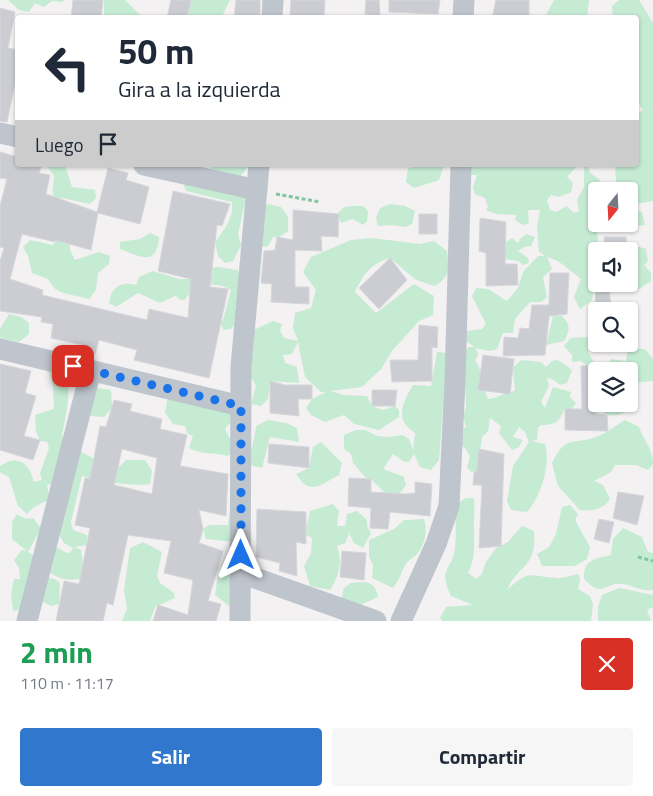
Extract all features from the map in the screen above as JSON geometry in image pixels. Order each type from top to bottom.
[{"type":"street","points":[[272,0],[272,15]]},
{"type":"street","points":[[463,15],[464,0]]},
{"type":"street","points":[[0,133],[15,136]]},
{"type":"street","points":[[153,167],[257,190]]},
{"type":"street","points":[[240,621],[241,406],[244,320],[259,167]]},
{"type":"street","points":[[401,621],[436,544],[449,506],[455,381],[461,167]]},
{"type":"street","points":[[0,349],[241,406]]},
{"type":"street","points":[[27,621],[92,370]]},
{"type":"street","points":[[241,574],[376,621]]},
{"type":"path","points":[[257,190],[320,202]]},
{"type":"path","points":[[638,557],[653,561]]},
{"type":"green space","points":[[8,0],[64,0],[62,2],[52,1],[44,7],[35,3],[29,12],[19,10]]},
{"type":"green space","points":[[104,0],[125,0],[139,14],[143,15],[104,15]]},
{"type":"green space","points":[[191,0],[230,0],[224,15],[189,15],[188,12]]},
{"type":"green space","points":[[554,0],[589,0],[587,15],[546,15]]},
{"type":"green space","points":[[619,0],[639,0],[653,23],[653,201],[638,204],[638,182],[616,182],[615,167],[639,167],[639,113],[643,110],[639,104],[639,15],[613,15],[612,6]]},
{"type":"green space","points":[[47,167],[66,167],[72,187],[95,190],[96,198],[90,204],[62,198],[58,201],[53,193],[54,176]]},
{"type":"green space","points":[[211,167],[248,167],[239,178],[209,174]]},
{"type":"green space","points":[[443,167],[439,180],[414,188],[406,182],[408,168]]},
{"type":"green space","points":[[466,167],[576,167],[567,177],[573,183],[571,192],[559,197],[551,195],[547,200],[550,210],[556,212],[567,206],[574,213],[579,211],[577,200],[584,187],[584,167],[588,167],[590,173],[600,180],[599,182],[588,182],[588,232],[597,232],[598,242],[588,242],[588,292],[593,292],[592,300],[580,309],[574,297],[581,279],[558,261],[547,257],[552,269],[543,277],[547,297],[541,302],[530,302],[515,319],[513,333],[503,333],[497,349],[490,351],[476,348],[478,355],[475,360],[480,369],[488,399],[515,391],[513,368],[521,360],[541,362],[546,367],[552,361],[558,360],[572,370],[567,383],[560,385],[547,378],[549,386],[541,402],[545,408],[553,387],[571,392],[570,397],[576,403],[572,409],[564,409],[561,417],[556,422],[541,425],[538,428],[537,440],[531,441],[545,444],[547,461],[544,479],[537,497],[527,512],[511,510],[507,501],[513,466],[529,442],[525,432],[519,427],[513,437],[523,440],[519,447],[512,450],[499,433],[501,426],[490,418],[488,431],[482,437],[477,471],[471,472],[467,467],[470,456],[465,448],[458,444],[461,430],[466,427],[463,417],[466,406],[464,354],[468,347],[475,347],[464,340],[467,331],[482,329],[486,324],[472,296],[476,288],[488,289],[507,301],[518,288],[523,272],[538,256],[545,256],[539,252],[537,227],[540,210],[528,210],[529,223],[523,225],[515,220],[516,215],[496,214],[486,210],[488,207],[485,198],[475,194],[473,187],[477,175],[472,175],[465,170]]},
{"type":"green space","points":[[198,181],[247,193],[238,234],[241,245],[233,261],[225,263],[218,256],[215,243],[230,219],[232,202],[186,191],[184,185]]},
{"type":"green space","points":[[268,204],[281,207],[288,217],[288,231],[279,237],[273,237],[268,246],[255,248],[261,207]]},
{"type":"green space","points":[[390,204],[405,206],[415,211],[412,224],[405,227],[378,226],[376,218],[380,208]]},
{"type":"green space","points":[[363,206],[368,211],[367,221],[363,225],[353,219],[341,223],[337,214],[344,207]]},
{"type":"green space","points":[[638,211],[642,212],[645,225],[638,226]]},
{"type":"green space","points":[[150,233],[159,237],[158,247],[151,256],[140,256],[120,249],[120,242],[140,239]]},
{"type":"green space","points":[[526,234],[535,237],[531,246],[524,247],[518,251],[528,258],[529,263],[523,265],[518,261],[503,259],[500,246],[512,238],[518,243]]},
{"type":"green space","points":[[60,237],[70,240],[70,250],[75,260],[99,252],[110,256],[109,264],[98,273],[96,290],[89,299],[63,293],[55,289],[48,279],[32,273],[28,256],[23,247],[30,240],[53,245]]},
{"type":"green space","points":[[372,238],[420,244],[434,241],[447,251],[448,271],[444,278],[435,286],[416,280],[390,258],[383,260],[368,270],[355,292],[376,313],[414,284],[434,296],[433,315],[419,321],[391,352],[382,368],[362,387],[330,391],[344,395],[367,396],[372,406],[383,410],[395,406],[399,410],[399,417],[379,430],[354,424],[344,415],[325,422],[311,415],[306,408],[312,399],[326,392],[321,392],[305,377],[298,342],[292,354],[283,355],[285,363],[297,367],[299,383],[270,381],[268,399],[261,406],[251,404],[256,386],[248,371],[253,354],[254,330],[273,321],[282,324],[280,331],[284,338],[298,341],[293,328],[295,313],[311,308],[316,290],[303,272],[311,257],[351,240]]},
{"type":"green space","points":[[638,246],[646,249],[648,261],[644,265],[651,273],[651,281],[639,289]]},
{"type":"green space","points":[[218,267],[238,270],[241,285],[235,308],[239,320],[231,329],[224,330],[219,322],[223,320],[231,290],[219,285],[200,287],[189,294],[185,300],[175,296],[160,303],[138,293],[116,307],[109,303],[114,289],[118,286],[126,284],[136,285],[139,277],[153,271],[179,279],[188,279],[193,270]]},
{"type":"green space","points":[[9,314],[21,317],[29,323],[29,334],[19,342],[0,338],[0,329]]},
{"type":"green space","points":[[553,316],[562,316],[567,322],[568,331],[564,341],[546,345]]},
{"type":"green space","points":[[571,338],[588,338],[588,352],[594,362],[588,362],[588,366],[580,361],[572,362],[572,355],[564,346]]},
{"type":"green space","points":[[638,349],[645,349],[653,359],[653,381],[638,382],[638,362],[609,362],[611,359],[626,361],[627,352],[638,352]]},
{"type":"green space","points":[[437,352],[447,353],[439,460],[431,470],[420,467],[414,454],[409,462],[403,461],[393,454],[383,469],[404,477],[406,485],[400,493],[400,502],[386,494],[371,479],[365,477],[353,463],[351,454],[344,449],[344,435],[356,430],[365,430],[377,436],[402,435],[409,439],[413,450],[415,433],[404,422],[402,417],[403,405],[413,385],[431,386]]},
{"type":"green space","points":[[47,366],[64,367],[67,376],[68,402],[62,436],[69,440],[55,484],[47,485],[50,499],[34,507],[27,514],[18,506],[9,477],[0,472],[0,466],[6,462],[22,462],[32,475],[34,482],[42,480],[40,473],[49,448],[47,442],[40,441],[36,431],[35,415],[54,409],[53,386]]},
{"type":"green space","points":[[97,388],[111,390],[112,408],[104,417],[91,416],[87,412]]},
{"type":"green space","points":[[168,395],[232,412],[230,423],[225,429],[235,449],[228,456],[199,452],[189,448],[193,436],[187,433],[185,426],[173,424],[165,413]]},
{"type":"green space","points":[[604,412],[626,412],[619,415]]},
{"type":"green space","points":[[268,420],[286,423],[297,428],[299,442],[270,437],[262,468],[250,465],[250,455],[256,426]]},
{"type":"green space","points":[[625,420],[639,427],[650,449],[653,464],[648,470],[636,465],[615,465],[611,472],[594,481],[603,485],[610,499],[604,506],[597,509],[580,510],[558,486],[552,463],[561,449],[568,443],[597,437]]},
{"type":"green space","points":[[321,442],[342,463],[339,475],[322,485],[312,487],[301,481],[296,474],[309,468],[313,447]]},
{"type":"green space","points":[[80,451],[94,459],[120,466],[126,460],[145,460],[152,471],[150,484],[144,485],[116,483],[82,476],[71,522],[73,530],[87,535],[87,545],[74,547],[81,550],[83,563],[80,579],[70,580],[59,577],[47,570],[50,544],[67,553],[70,553],[73,548],[64,543],[56,530]]},
{"type":"green space","points":[[231,470],[234,542],[206,539],[203,529],[209,525],[228,525],[231,501]]},
{"type":"green space","points":[[466,498],[474,498],[474,550],[468,573],[476,579],[482,574],[486,562],[496,548],[508,542],[522,526],[534,531],[533,552],[526,565],[507,590],[525,576],[534,575],[559,578],[579,574],[578,589],[590,596],[593,604],[591,621],[442,621],[440,618],[446,607],[473,605],[451,596],[445,579],[447,569],[454,555],[457,504]]},
{"type":"green space","points":[[333,504],[339,511],[337,526],[345,526],[347,514],[357,511],[367,520],[367,526],[371,533],[363,548],[354,543],[347,529],[349,534],[345,543],[337,546],[340,563],[336,579],[330,590],[310,586],[304,566],[311,553],[312,538],[305,534],[310,511]]},
{"type":"green space","points":[[570,505],[578,514],[575,520],[590,547],[587,559],[575,566],[542,566],[537,554],[549,547],[556,534],[562,507]]},
{"type":"green space","points":[[17,514],[26,519],[33,518],[41,528],[28,552],[33,555],[35,567],[33,579],[26,582],[30,588],[21,609],[13,611],[11,594],[14,579],[20,579],[19,568],[14,560],[22,550],[27,551],[12,539],[12,522]]},
{"type":"green space","points":[[424,519],[426,532],[422,545],[418,553],[406,564],[393,588],[372,578],[373,565],[369,556],[369,540],[394,529],[404,520]]},
{"type":"green space","points":[[623,528],[642,537],[648,552],[653,553],[653,590],[616,584],[600,589],[584,579],[585,568],[591,561],[611,555],[613,539]]},
{"type":"green space","points":[[143,542],[162,552],[157,576],[160,583],[174,593],[175,598],[155,607],[150,621],[122,621],[127,609],[124,590],[130,548]]},
{"type":"green space","points":[[224,570],[231,578],[235,604],[229,606],[215,595],[218,574]]},
{"type":"green space","points":[[45,577],[55,579],[60,583],[59,604],[52,606],[38,600]]},
{"type":"green space","points":[[363,582],[374,586],[378,597],[358,606],[341,599],[344,588],[351,583]]},
{"type":"green space","points":[[619,588],[653,595],[653,607],[647,610],[651,621],[598,621],[598,607],[602,595]]},
{"type":"building","points":[[73,0],[103,0],[101,15],[71,15]]},
{"type":"building","points":[[171,0],[191,0],[188,15],[168,15]]},
{"type":"building","points":[[236,0],[260,0],[260,15],[234,15]]},
{"type":"building","points":[[291,0],[325,0],[324,15],[290,15]]},
{"type":"building","points":[[366,0],[379,0],[380,15],[365,14]]},
{"type":"building","points":[[389,0],[440,0],[438,14],[389,12]]},
{"type":"building","points":[[496,0],[529,0],[529,15],[493,15]]},
{"type":"building","points":[[0,8],[15,12],[8,48],[15,49],[15,84],[7,122],[0,121]]},
{"type":"building","points":[[0,152],[15,156],[15,167],[41,167],[39,173],[50,175],[46,194],[97,212],[108,168],[128,173],[126,180],[149,187],[140,224],[98,213],[91,250],[55,240],[55,242],[22,234],[10,279],[43,290],[42,295],[147,320],[149,309],[188,318],[191,279],[158,271],[173,191],[230,204],[222,226],[217,225],[210,287],[228,289],[209,378],[134,360],[137,350],[99,340],[95,354],[81,350],[83,345],[51,338],[53,324],[41,322],[42,317],[0,311],[0,261],[4,248],[0,247],[0,206],[7,179],[0,178]]},
{"type":"building","points":[[293,210],[339,214],[338,237],[321,236],[322,251],[295,250],[295,287],[309,287],[309,304],[271,302],[272,284],[261,283],[264,251],[275,250],[277,237],[293,240]]},
{"type":"building","points":[[419,214],[437,214],[437,234],[419,234]]},
{"type":"building","points":[[480,218],[506,222],[505,264],[517,264],[518,285],[486,286],[486,253],[479,251]]},
{"type":"building","points":[[604,237],[626,237],[626,242],[605,242]]},
{"type":"building","points":[[390,258],[407,280],[379,309],[359,288]]},
{"type":"building","points":[[550,273],[569,273],[567,314],[549,316],[545,355],[503,356],[504,337],[518,338],[520,328],[529,329],[532,305],[549,305]]},
{"type":"building","points":[[596,292],[609,292],[611,302],[595,302]]},
{"type":"building","points":[[419,325],[438,327],[437,348],[432,347],[432,381],[392,382],[390,360],[418,360]]},
{"type":"building","points":[[483,355],[514,359],[510,394],[478,390]]},
{"type":"building","points":[[0,364],[31,371],[25,393],[36,396],[24,436],[40,440],[33,460],[0,450]]},
{"type":"building","points":[[581,366],[588,366],[588,412],[607,415],[608,431],[565,430],[565,409],[582,409]]},
{"type":"building","points":[[270,381],[285,385],[312,385],[312,399],[298,399],[299,416],[270,413]]},
{"type":"building","points":[[372,390],[397,390],[395,406],[372,406]]},
{"type":"building","points":[[114,400],[132,404],[130,411],[162,419],[160,429],[187,435],[180,466],[228,474],[226,516],[199,510],[203,529],[199,543],[223,551],[208,601],[221,604],[216,621],[153,621],[158,605],[188,615],[193,580],[164,573],[171,541],[128,535],[113,605],[107,603],[103,621],[56,621],[64,581],[79,584],[90,528],[75,525],[85,478],[90,479],[100,426],[106,427]],"holes":[[[122,449],[157,458],[152,494],[114,485]]]},
{"type":"building","points":[[269,444],[309,447],[309,468],[268,463]]},
{"type":"building","points":[[479,449],[504,454],[501,546],[479,548],[482,485],[473,485],[474,472],[477,471]]},
{"type":"building","points":[[349,478],[371,479],[371,492],[415,493],[415,482],[432,484],[430,516],[390,512],[388,529],[370,528],[371,508],[348,506]]},
{"type":"building","points":[[618,492],[644,496],[637,525],[613,518]]},
{"type":"building","points":[[257,509],[306,512],[306,544],[296,542],[297,576],[279,571],[280,563],[256,557]]},
{"type":"building","points":[[599,519],[614,522],[609,543],[594,539]]},
{"type":"building","points":[[342,551],[366,553],[364,580],[340,577]]},
{"type":"route","points":[[73,366],[241,406],[241,555]]}]
